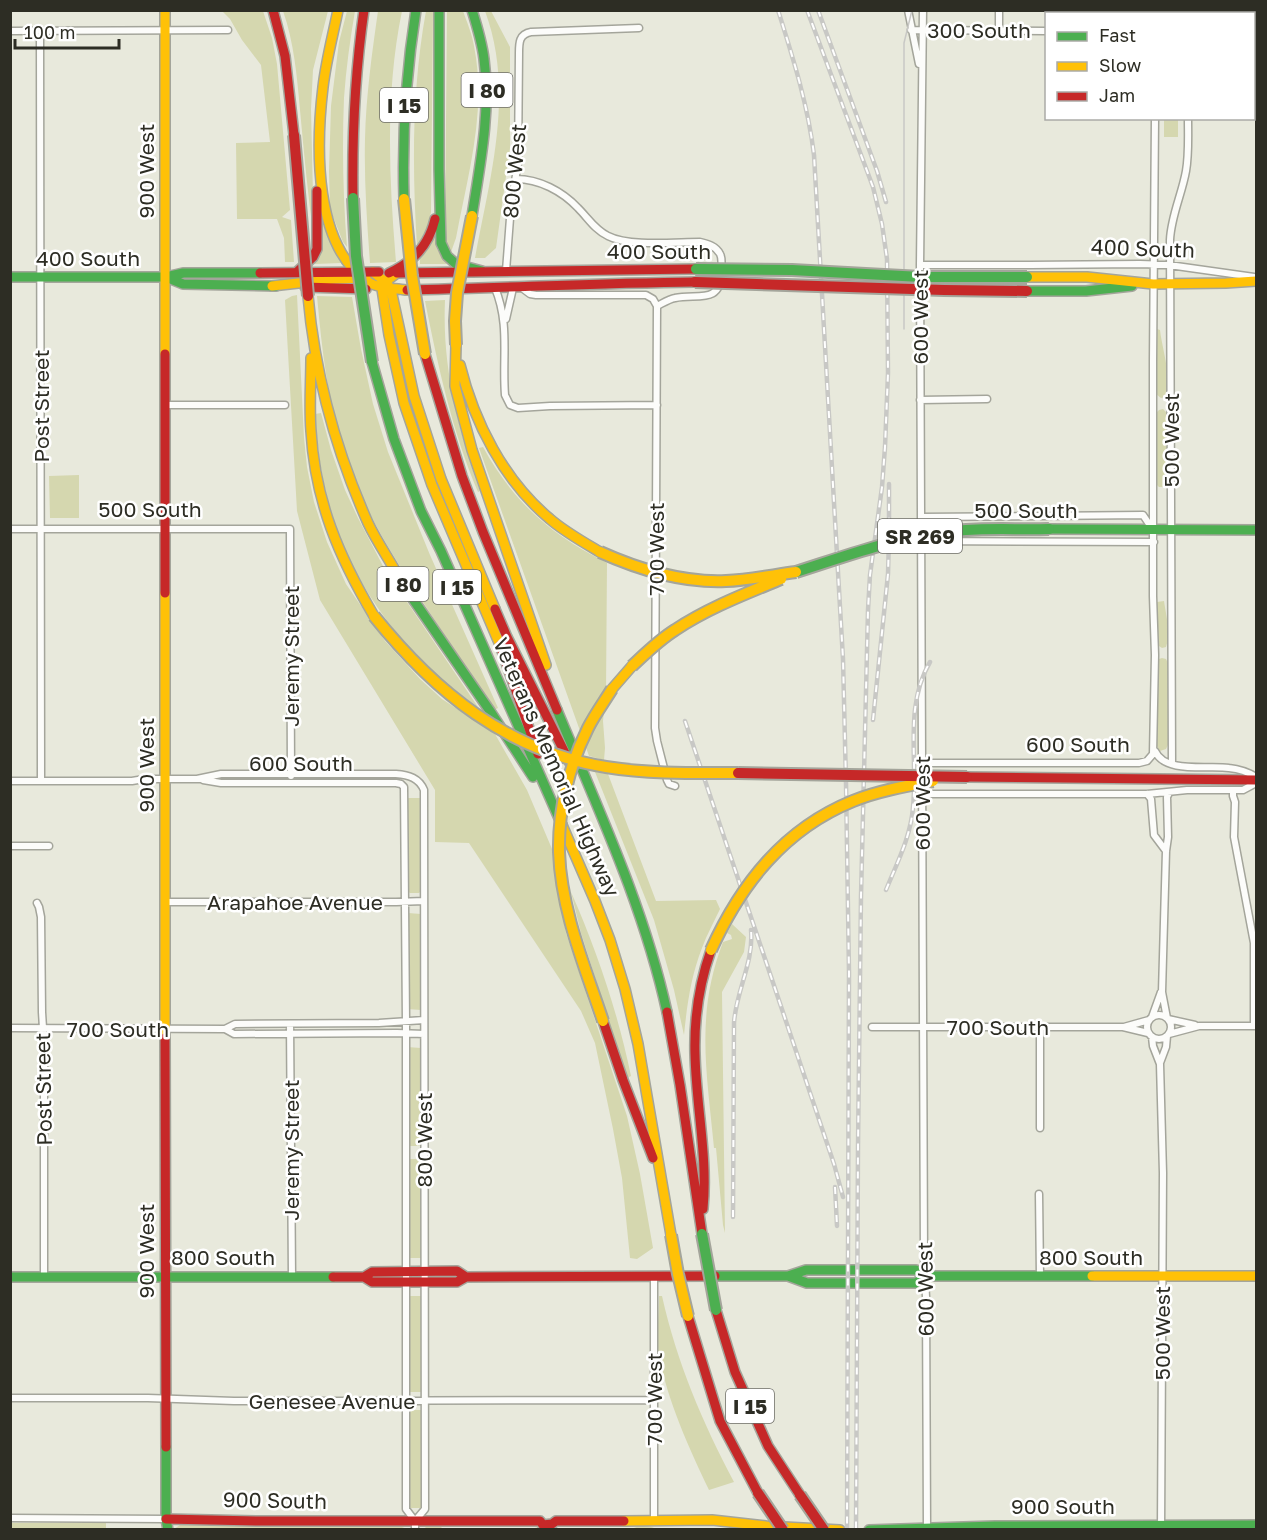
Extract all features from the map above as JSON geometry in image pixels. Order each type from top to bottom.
[{"type":"main road","name":"900 West","points":[[165,10],[166,1526]]},
{"type":"main road","name":"I 80","points":[[273,10],[286,58],[311,332],[327,411],[344,464],[369,525],[406,589],[553,808]]},
{"type":"main road","points":[[338,10],[322,97],[320,127],[320,175],[333,234],[346,260],[381,280],[414,396],[445,489],[507,638],[619,860]]},
{"type":"main road","name":"Veterans Memorial Highway","points":[[364,10],[353,115],[353,198],[356,255],[372,362],[394,439],[421,511],[441,551],[602,921],[625,989],[640,1053],[678,1274],[688,1316],[720,1421],[758,1493],[783,1530]]},
{"type":"main road","name":"Veterans Memorial Highway","points":[[416,10],[404,110],[402,155],[409,260],[425,354],[462,476],[483,532],[619,860],[653,957],[677,1069],[693,1180],[716,1310],[735,1372],[768,1446],[824,1530]]},
{"type":"main road","points":[[439,10],[440,236],[443,250],[449,260],[458,265],[482,271]]},
{"type":"main road","name":"I 80","points":[[472,10],[483,52],[487,84],[486,119],[472,216],[457,293],[455,386],[472,450],[583,773]]},
{"type":"main road","points":[[272,286],[333,279],[381,280],[403,267],[424,248],[432,234],[439,169]]},
{"type":"main road","points":[[297,272],[311,260],[317,249],[316,195],[320,175]]},
{"type":"main road","name":"400 South","points":[[166,277],[183,284],[272,286],[482,271],[696,269],[792,270],[921,277],[1087,277],[1153,284]]},
{"type":"main road","name":"400 South","points":[[10,277],[166,277],[183,273],[297,272],[381,280],[406,290],[695,282],[956,291],[1086,291],[1153,284],[1257,279]]},
{"type":"main road","points":[[381,280],[389,335],[414,434],[432,485],[496,637],[571,849]]},
{"type":"main road","points":[[311,332],[311,429],[318,489],[333,538],[347,569],[374,616],[431,681],[468,709],[516,737],[550,752],[600,765],[651,772],[967,777]]},
{"type":"main road","points":[[456,345],[464,385],[489,444],[512,480],[539,509],[563,529],[615,559],[665,576],[725,581],[796,572]]},
{"type":"main road","name":"500 South","points":[[796,572],[926,534],[963,530],[1257,530]]},
{"type":"main road","points":[[663,1185],[623,1080],[574,935],[560,870],[563,801],[571,771],[588,728],[612,689],[632,666],[683,624],[796,572]]},
{"type":"main road","points":[[702,1234],[705,1178],[694,1034],[700,988],[711,950],[726,918],[772,854],[807,825],[851,802],[885,791],[967,777]]},
{"type":"main road","name":"600 South","points":[[967,777],[1257,780]]},
{"type":"main road","name":"800 South","points":[[10,1277],[364,1277],[372,1282],[424,1277],[457,1282],[466,1277],[788,1276],[807,1283],[916,1283],[925,1276],[1257,1276]]},
{"type":"main road","name":"900 South","points":[[166,1526],[258,1521],[415,1525],[540,1521],[543,1516],[553,1516],[556,1521],[660,1524],[712,1521],[840,1530]]},
{"type":"main road","name":"900 South","points":[[869,1530],[1006,1526],[1257,1525]]},
{"type":"street","name":"600 West","points":[[908,10],[921,77]]},
{"type":"street","name":"600 West","points":[[923,10],[920,400],[927,1528]]},
{"type":"street","points":[[999,10],[999,31]]},
{"type":"street","name":"800 West","points":[[506,271],[511,205],[520,138],[519,43],[522,35],[541,31],[639,28]]},
{"type":"street","points":[[10,31],[228,30]]},
{"type":"street","name":"300 South","points":[[911,30],[1045,31]]},
{"type":"street","name":"Post Street","points":[[40,31],[41,782]]},
{"type":"street","name":"500 West","points":[[1155,120],[1153,284],[1155,750]]},
{"type":"street","name":"500 West","points":[[1172,765],[1169,265],[1170,230],[1186,171],[1188,120]]},
{"type":"street","name":"400 South","points":[[516,178],[527,179],[561,193],[578,207],[604,235],[616,240],[633,243],[700,242],[709,244],[721,256],[721,276],[715,292],[708,296],[677,297],[657,306],[653,299],[646,295],[536,295],[517,287]]},
{"type":"street","name":"400 South","points":[[920,265],[1169,265],[1257,279]]},
{"type":"street","points":[[504,326],[517,287]]},
{"type":"street","points":[[495,288],[501,305],[504,326],[504,389],[510,405],[527,408],[657,405]]},
{"type":"street","name":"700 West","points":[[657,306],[655,728],[667,780],[669,784],[675,786]]},
{"type":"street","points":[[920,400],[987,399]]},
{"type":"street","points":[[165,405],[285,405]]},
{"type":"street","name":"500 South","points":[[921,517],[1143,515],[1154,530]]},
{"type":"street","name":"500 South","points":[[10,529],[290,529]]},
{"type":"street","name":"Jeremy Street","points":[[290,529],[291,782]]},
{"type":"street","name":"500 South","points":[[921,541],[1154,542]]},
{"type":"street","name":"600 South","points":[[1155,750],[1162,761],[1172,765]]},
{"type":"street","name":"600 South","points":[[922,763],[1139,763],[1150,759],[1155,750]]},
{"type":"street","points":[[1172,765],[1230,768],[1246,772],[1257,780],[1243,790],[1235,802]]},
{"type":"street","name":"600 South","points":[[10,782],[132,781],[197,778],[221,774],[396,774]]},
{"type":"street","name":"800 West","points":[[396,774],[408,775],[416,779],[424,790],[425,1509],[415,1525],[406,1509],[404,787]]},
{"type":"street","name":"600 South","points":[[197,778],[221,783],[396,783],[404,787]]},
{"type":"street","points":[[922,794],[1147,794],[1187,790],[1243,790]]},
{"type":"street","points":[[1150,1019],[1159,1015],[1199,1026],[1255,1026],[1254,943],[1234,837],[1233,790]]},
{"type":"street","points":[[1168,1035],[1171,1025],[1162,992],[1168,837],[1167,797],[1169,793]]},
{"type":"street","points":[[1147,794],[1151,799],[1154,835],[1166,851]]},
{"type":"street","points":[[10,846],[49,846]]},
{"type":"street","name":"Arapahoe Avenue","points":[[165,903],[424,901]]},
{"type":"street","name":"Post Street","points":[[37,903],[41,917],[44,1276]]},
{"type":"street","points":[[1162,992],[1147,1027],[1150,1035],[1160,1039],[1199,1026]]},
{"type":"street","name":"700 South","points":[[872,1027],[1124,1027],[1150,1019]]},
{"type":"street","name":"700 South","points":[[10,1028],[225,1029],[235,1024],[424,1020]]},
{"type":"street","points":[[350,1023],[350,1033]]},
{"type":"street","name":"Jeremy Street","points":[[290,1024],[292,1277]]},
{"type":"street","name":"700 South","points":[[1124,1027],[1150,1035]]},
{"type":"street","points":[[1040,1028],[1040,1128]]},
{"type":"street","name":"700 South","points":[[225,1029],[234,1034],[424,1034]]},
{"type":"street","name":"500 West","points":[[1150,1035],[1160,1064],[1163,1173],[1161,1527]]},
{"type":"street","name":"500 West","points":[[1160,1064],[1168,1035]]},
{"type":"street","points":[[1040,1194],[1040,1276]]},
{"type":"street","name":"700 West","points":[[654,1276],[654,1400],[660,1524]]},
{"type":"street","name":"Genesee Avenue","points":[[10,1398],[148,1398],[234,1401],[654,1400]]},
{"type":"street","name":"900 South","points":[[10,1518],[166,1526]]},
{"type":"green space","points":[[222,11],[263,11],[272,38],[277,64],[290,210],[282,217],[291,220],[294,262],[285,262],[284,238],[277,219],[237,219],[236,143],[270,142],[261,65],[230,19]]},
{"type":"green space","points":[[283,11],[328,11],[313,70],[311,109],[314,239],[298,85],[290,35]]},
{"type":"green space","points":[[347,11],[355,11],[344,98],[343,172],[347,247],[330,209],[329,171],[331,106],[339,42]]},
{"type":"green space","points":[[378,11],[402,11],[393,73],[390,136],[396,262],[370,263],[365,186],[365,139],[368,91]]},
{"type":"green space","points":[[426,11],[433,11],[431,212],[428,226],[417,246],[414,128],[418,69]]},
{"type":"green space","points":[[447,11],[463,11],[474,46],[478,94],[470,166],[456,238],[451,252],[448,249],[445,232]]},
{"type":"green space","points":[[485,11],[491,11],[510,47],[510,148],[496,248],[485,258],[475,258],[493,166],[499,103],[494,42]]},
{"type":"green space","points":[[1164,120],[1178,120],[1178,137],[1164,137]]},
{"type":"green space","points":[[321,219],[327,234],[341,263],[315,264]]},
{"type":"green space","points":[[434,233],[437,249],[447,264],[420,264],[420,257]]},
{"type":"green space","points":[[297,295],[307,467],[314,502],[327,542],[346,584],[385,641],[420,679],[442,699],[495,734],[527,790],[555,856],[566,933],[627,1116],[640,1174],[653,1248],[637,1259],[630,1258],[622,1178],[595,1043],[581,1011],[469,843],[435,842],[435,790],[320,600],[297,511],[285,300]]},
{"type":"green space","points":[[317,296],[352,297],[373,404],[388,452],[430,555],[498,708],[494,710],[392,553],[353,478],[330,398]]},
{"type":"green space","points":[[445,300],[446,350],[453,397],[480,491],[478,492],[453,422],[425,301]]},
{"type":"green space","points":[[1157,329],[1160,330],[1168,382],[1165,397],[1161,398],[1156,394]]},
{"type":"green space","points":[[1163,409],[1167,413],[1168,484],[1165,487],[1159,487],[1156,484],[1156,413]]},
{"type":"green space","points":[[321,413],[345,490],[384,568],[478,707],[422,661],[376,606],[358,575],[342,543],[330,509],[322,473],[315,414]]},
{"type":"green space","points":[[483,447],[507,485],[535,515],[568,541],[607,563],[604,760],[589,756],[479,448]]},
{"type":"green space","points":[[79,475],[79,518],[50,518],[49,476]]},
{"type":"green space","points":[[1164,601],[1168,636],[1166,647],[1162,648],[1157,643],[1157,602]]},
{"type":"green space","points":[[1162,658],[1168,663],[1168,745],[1166,749],[1160,751],[1157,746],[1157,663]]},
{"type":"green space","points":[[595,772],[608,774],[656,901],[716,900],[720,909],[695,969],[684,1035],[654,920]]},
{"type":"green space","points":[[407,798],[421,798],[421,891],[419,893],[407,891]]},
{"type":"green space","points":[[571,892],[590,937],[613,1006],[631,1076],[627,1078],[581,933]]},
{"type":"green space","points":[[408,913],[421,914],[421,1010],[407,1009]]},
{"type":"green space","points":[[732,924],[746,937],[744,952],[722,992],[725,1233],[716,1148],[714,1148],[705,1044],[709,994],[714,969],[723,942],[732,939],[727,933]]},
{"type":"green space","points":[[407,1047],[421,1048],[421,1143],[419,1146],[409,1146]]},
{"type":"green space","points":[[419,1159],[421,1162],[421,1258],[408,1258],[408,1160]]},
{"type":"green space","points":[[408,1296],[421,1296],[421,1392],[408,1392]]},
{"type":"green space","points":[[659,1296],[662,1296],[675,1345],[692,1391],[711,1437],[734,1482],[709,1490],[680,1424],[668,1390],[658,1350]]},
{"type":"green space","points":[[408,1410],[421,1410],[421,1508],[408,1508]]},
{"type":"green space","points":[[11,1523],[106,1523],[106,1529],[11,1529]]},
{"type":"green space","points":[[180,1525],[402,1527],[407,1529],[174,1529]]},
{"type":"green space","points":[[546,1526],[558,1529],[632,1529],[644,1526],[656,1529],[422,1530],[426,1527],[533,1529]]},
{"type":"tram line","points":[[904,329],[904,43],[912,10]]},
{"type":"railway","points":[[778,10],[804,100],[814,155],[843,659],[849,973],[847,1530]]},
{"type":"railway","points":[[807,10],[873,187],[887,259],[888,373],[885,447],[868,610],[861,896],[856,1530]]},
{"type":"railway","points":[[818,10],[877,171],[886,202]]},
{"type":"railway","points":[[873,720],[888,574],[889,484]]},
{"type":"railway","points":[[886,890],[903,849],[912,818],[917,696],[930,662]]},
{"type":"railway","points":[[685,721],[834,1164],[843,1197]]},
{"type":"railway","points":[[733,1217],[734,1023],[750,954],[751,930]]},
{"type":"railway","points":[[835,1187],[837,1226]]},
{"type":"traffic: fast","points":[[404,199],[406,104],[416,10]]},
{"type":"traffic: fast","points":[[439,10],[441,243],[447,256],[456,264],[482,271]]},
{"type":"traffic: fast","points":[[472,10],[483,53],[486,79],[484,138],[472,216]]},
{"type":"traffic: fast","points":[[353,198],[356,256],[372,362]]},
{"type":"traffic: fast","points":[[696,269],[792,270],[921,277],[1027,277]]},
{"type":"traffic: fast","points":[[10,277],[166,277],[183,273],[260,273]]},
{"type":"traffic: fast","points":[[166,277],[183,284],[276,286]]},
{"type":"traffic: fast","points":[[1027,291],[1086,291],[1132,286]]},
{"type":"traffic: fast","points":[[372,362],[394,439],[421,511],[441,551],[562,825]]},
{"type":"traffic: fast","points":[[1049,529],[1256,530]]},
{"type":"traffic: fast","points":[[796,572],[920,536],[966,530],[1049,529]]},
{"type":"traffic: fast","points":[[396,572],[533,777]]},
{"type":"traffic: fast","points":[[557,710],[633,896],[667,1012]]},
{"type":"traffic: fast","points":[[702,1234],[716,1310]]},
{"type":"traffic: fast","points":[[788,1276],[806,1270],[916,1270],[925,1276],[1092,1276]]},
{"type":"traffic: fast","points":[[715,1276],[788,1276],[807,1283],[916,1283],[925,1276]]},
{"type":"traffic: fast","points":[[10,1277],[333,1277]]},
{"type":"traffic: fast","points":[[166,1447],[168,1530]]},
{"type":"traffic: fast","points":[[869,1530],[995,1526],[1256,1525]]},
{"type":"traffic: slow","points":[[165,10],[165,354]]},
{"type":"traffic: slow","points":[[338,10],[324,77],[319,137],[323,194],[328,221],[338,246],[351,267],[374,285],[406,290]]},
{"type":"traffic: slow","points":[[404,199],[412,276],[425,354]]},
{"type":"traffic: slow","points":[[456,345],[457,293],[472,216]]},
{"type":"traffic: slow","points":[[373,272],[387,283],[391,290],[414,396],[441,479],[495,609]]},
{"type":"traffic: slow","points":[[397,273],[385,282],[382,289],[389,335],[404,403],[432,485],[500,645]]},
{"type":"traffic: slow","points":[[1027,277],[1087,277],[1153,284],[1256,281]]},
{"type":"traffic: slow","points":[[272,286],[333,279],[366,278]]},
{"type":"traffic: slow","points":[[308,296],[316,355],[337,440],[368,523],[396,572]]},
{"type":"traffic: slow","points":[[456,345],[455,386],[472,450],[546,665]]},
{"type":"traffic: slow","points":[[311,358],[310,422],[313,457],[323,505],[350,572],[374,616]]},
{"type":"traffic: slow","points":[[460,365],[482,429],[518,487],[556,524],[600,552]]},
{"type":"traffic: slow","points":[[600,552],[646,570],[693,580],[753,579],[796,572]]},
{"type":"traffic: slow","points":[[632,666],[664,638],[688,622],[781,579]]},
{"type":"traffic: slow","points":[[165,593],[165,1038]]},
{"type":"traffic: slow","points":[[374,616],[397,644],[448,693],[505,732],[537,747],[570,759],[606,767],[672,773],[738,773]]},
{"type":"traffic: slow","points":[[612,689],[632,666]]},
{"type":"traffic: slow","points":[[603,1021],[569,917],[561,874],[559,836],[566,788],[575,758],[591,723],[612,689]]},
{"type":"traffic: slow","points":[[711,950],[736,903],[751,881],[767,861],[806,827],[828,813],[863,797],[933,781]]},
{"type":"traffic: slow","points":[[562,825],[610,940],[625,989],[638,1044],[671,1235]]},
{"type":"traffic: slow","points":[[671,1235],[688,1316]]},
{"type":"traffic: slow","points":[[1092,1276],[1256,1276]]},
{"type":"traffic: slow","points":[[624,1521],[712,1520],[840,1530]]},
{"type":"traffic: jam","points":[[273,10],[285,56],[294,135]]},
{"type":"traffic: jam","points":[[353,198],[355,104],[364,10]]},
{"type":"traffic: jam","points":[[294,135],[308,296]]},
{"type":"traffic: jam","points":[[297,272],[313,257],[317,249],[317,191]]},
{"type":"traffic: jam","points":[[389,273],[406,264],[419,252],[429,237],[435,219]]},
{"type":"traffic: jam","points":[[397,273],[696,269]]},
{"type":"traffic: jam","points":[[260,273],[379,272]]},
{"type":"traffic: jam","points":[[407,290],[695,282]]},
{"type":"traffic: jam","points":[[695,282],[1027,291]]},
{"type":"traffic: jam","points":[[305,287],[366,289]]},
{"type":"traffic: jam","points":[[165,354],[165,593]]},
{"type":"traffic: jam","points":[[425,354],[462,476],[557,710]]},
{"type":"traffic: jam","points":[[495,609],[570,763]]},
{"type":"traffic: jam","points":[[500,645],[538,754]]},
{"type":"traffic: jam","points":[[738,773],[967,777]]},
{"type":"traffic: jam","points":[[967,777],[1256,780]]},
{"type":"traffic: jam","points":[[703,1209],[704,1170],[695,1041],[700,988],[711,950]]},
{"type":"traffic: jam","points":[[667,1012],[702,1234]]},
{"type":"traffic: jam","points":[[603,1021],[653,1158]]},
{"type":"traffic: jam","points":[[165,1038],[166,1447]]},
{"type":"traffic: jam","points":[[333,1277],[364,1277],[372,1272],[457,1271],[466,1277],[715,1276]]},
{"type":"traffic: jam","points":[[364,1277],[372,1282],[457,1282],[466,1277]]},
{"type":"traffic: jam","points":[[716,1310],[735,1372],[768,1446],[800,1495]]},
{"type":"traffic: jam","points":[[688,1316],[720,1421],[758,1493]]},
{"type":"traffic: jam","points":[[758,1493],[783,1530]]},
{"type":"traffic: jam","points":[[800,1495],[824,1530]]},
{"type":"traffic: jam","points":[[166,1519],[540,1521],[543,1525],[556,1521],[624,1521]]}]
